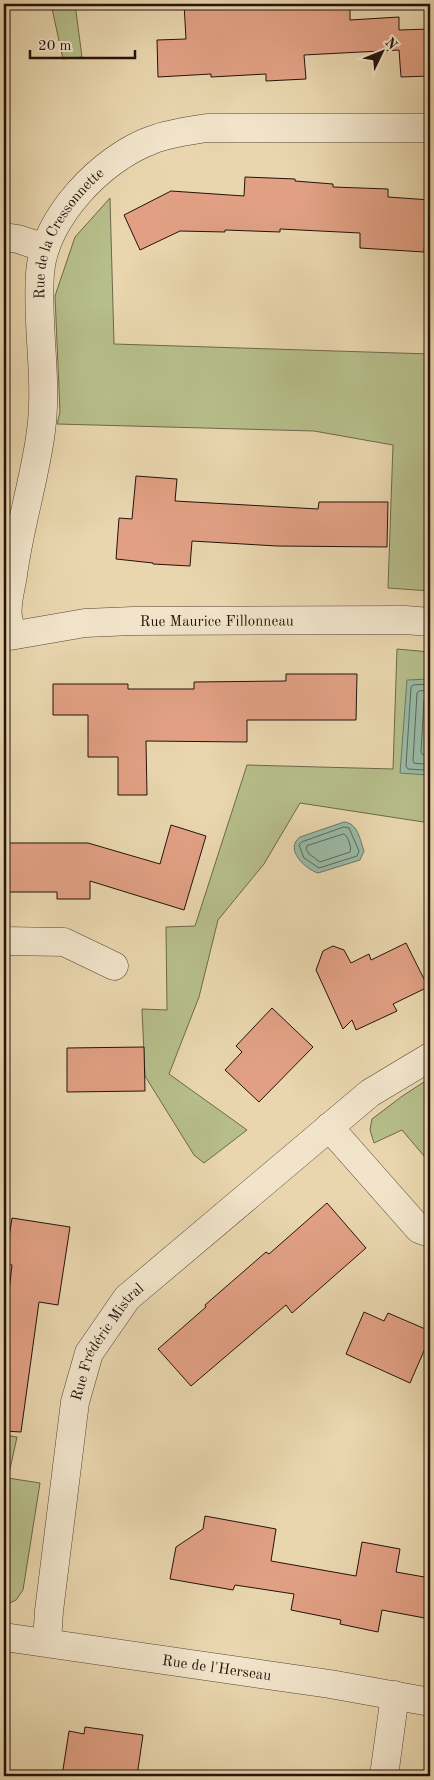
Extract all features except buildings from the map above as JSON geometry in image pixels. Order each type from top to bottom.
[{"type":"street","name":"Rue de la Cressonnette","points":[[8,636],[10,595],[16,553],[37,462],[44,418],[39,298],[40,270],[45,248],[64,211],[95,176],[115,160],[150,140],[176,132],[207,128],[430,128]]},
{"type":"street","points":[[4,236],[45,248]]},
{"type":"street","name":"Rue Maurice Fillonneau","points":[[8,636],[84,624],[133,621],[405,620],[430,622]]},
{"type":"street","points":[[4,941],[64,942],[114,966]]},
{"type":"street","name":"Rue Frédéric Mistral","points":[[47,1642],[49,1611],[75,1402],[89,1353],[126,1298],[370,1093],[430,1057]]},
{"type":"street","points":[[329,1127],[419,1229],[430,1232]]},
{"type":"street","name":"Rue de l'Herseau","points":[[4,1637],[395,1695],[430,1702]]},
{"type":"street","points":[[384,1776],[395,1695]]},
{"type":"green space","points":[[51,4],[75,4],[82,57],[63,59]]},
{"type":"green space","points":[[110,198],[114,344],[430,354],[430,591],[388,588],[393,445],[314,431],[57,424],[60,412],[55,296],[75,237]]},
{"type":"green space","points":[[397,649],[430,652],[430,823],[300,803],[264,864],[218,920],[199,997],[169,1074],[247,1130],[204,1163],[194,1155],[145,1076],[142,1009],[167,1010],[166,927],[195,926],[247,765],[393,769]]},
{"type":"green space","points":[[430,1078],[430,1163],[402,1130],[374,1143],[370,1130],[372,1119]]},
{"type":"green space","points":[[4,1435],[17,1437],[8,1478],[40,1483],[23,1590],[16,1600],[4,1606]]},
{"type":"water","points":[[430,679],[428,775],[400,773],[407,680]]},
{"type":"water","points":[[344,822],[352,825],[358,833],[364,851],[360,860],[318,873],[302,863],[295,853],[294,847],[300,837]]}]
